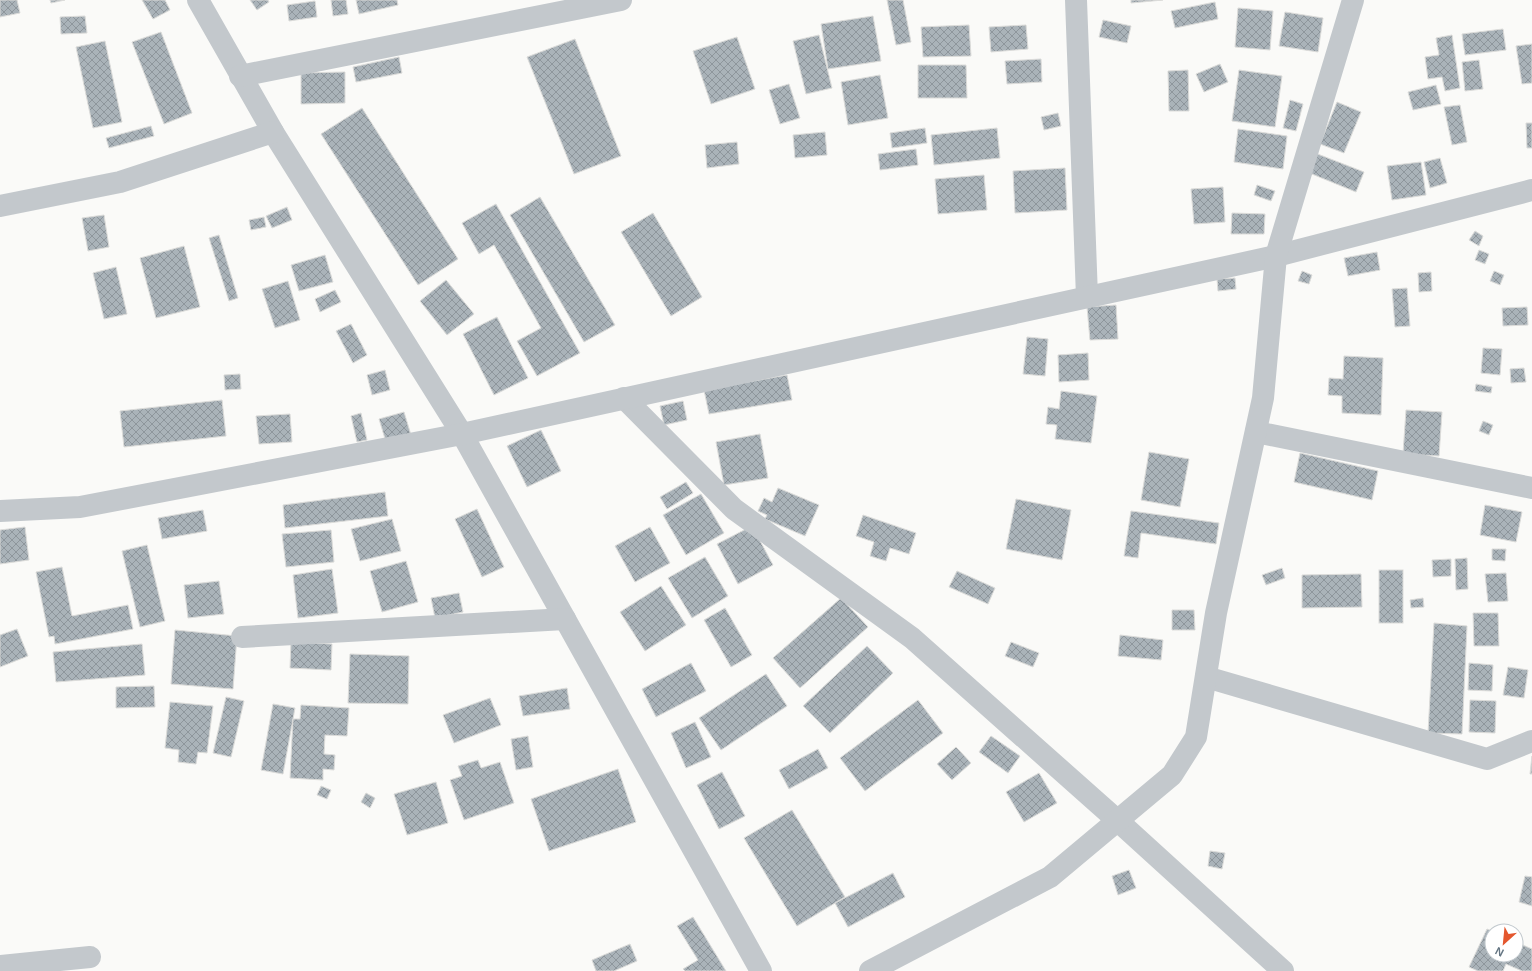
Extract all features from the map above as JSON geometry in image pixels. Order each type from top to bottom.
[{"type":"street","points":[[198,0],[272,132],[462,434],[761,971]]},
{"type":"street","points":[[240,76],[621,0]]},
{"type":"street","points":[[1076,0],[1087,297]]},
{"type":"street","points":[[870,971],[1050,876],[1172,776],[1196,736],[1216,613],[1263,398],[1276,256],[1353,0]]},
{"type":"street","points":[[0,206],[120,182],[272,132]]},
{"type":"street","points":[[0,511],[80,507],[462,434],[1276,256],[1532,190]]},
{"type":"street","points":[[624,398],[734,509],[912,638],[1118,821],[1283,971]]},
{"type":"street","points":[[1256,432],[1532,488]]},
{"type":"street","points":[[242,636],[565,619]]},
{"type":"street","points":[[1206,677],[1487,759],[1532,741]]},
{"type":"street","points":[[0,966],[90,957]]},
{"type":"building","points":[[0,0],[17,0],[20,13],[0,17]]},
{"type":"building","points":[[50,0],[65,0],[51,3]]},
{"type":"building","points":[[142,0],[165,0],[170,10],[153,19]]},
{"type":"building","points":[[250,0],[268,0],[269,2],[257,10]]},
{"type":"building","points":[[331,0],[346,0],[348,14],[333,16]]},
{"type":"building","points":[[356,0],[397,0],[398,5],[359,14]]},
{"type":"building","points":[[887,0],[903,0],[911,42],[896,45]]},
{"type":"building","points":[[1131,0],[1163,0],[1131,3]]},
{"type":"building","points":[[315,1],[317,17],[289,21],[287,5]]},
{"type":"building","points":[[1215,2],[1218,19],[1175,28],[1171,11]]},
{"type":"building","points":[[1238,8],[1273,11],[1270,50],[1235,47]]},
{"type":"building","points":[[1285,12],[1323,18],[1318,52],[1279,46]]},
{"type":"building","points":[[85,16],[87,33],[61,34],[60,17]]},
{"type":"building","points":[[873,16],[881,61],[828,69],[821,24]]},
{"type":"building","points":[[1103,20],[1131,26],[1127,43],[1099,37]]},
{"type":"building","points":[[969,25],[971,56],[923,57],[921,27]]},
{"type":"building","points":[[1026,25],[1028,49],[991,52],[989,27]]},
{"type":"building","points":[[1503,29],[1506,50],[1465,55],[1462,34]]},
{"type":"building","points":[[161,32],[192,113],[164,124],[132,42]]},
{"type":"building","points":[[819,35],[832,88],[806,94],[793,41]]},
{"type":"building","points":[[1452,35],[1460,88],[1445,91],[1442,77],[1428,79],[1425,57],[1439,55],[1436,38]]},
{"type":"building","points":[[737,37],[755,89],[711,104],[693,51]]},
{"type":"building","points":[[575,39],[621,156],[574,174],[527,57]]},
{"type":"building","points":[[105,41],[122,122],[93,128],[76,47]]},
{"type":"building","points":[[1532,44],[1532,83],[1522,84],[1516,46]]},
{"type":"building","points":[[399,57],[402,73],[356,82],[353,67]]},
{"type":"building","points":[[1041,59],[1042,82],[1007,84],[1005,61]]},
{"type":"building","points":[[1479,60],[1483,89],[1465,91],[1462,62]]},
{"type":"building","points":[[1220,64],[1228,82],[1204,92],[1196,74]]},
{"type":"building","points":[[918,65],[966,65],[967,98],[918,98]]},
{"type":"building","points":[[1188,70],[1189,111],[1169,111],[1168,71]]},
{"type":"building","points":[[1239,70],[1282,76],[1275,127],[1232,121]]},
{"type":"building","points":[[345,72],[345,103],[301,104],[301,73]]},
{"type":"building","points":[[880,75],[888,118],[848,125],[841,82]]},
{"type":"building","points":[[789,84],[800,118],[780,124],[769,90]]},
{"type":"building","points":[[1436,85],[1441,104],[1413,110],[1408,92]]},
{"type":"building","points":[[1290,100],[1303,104],[1296,131],[1283,128]]},
{"type":"building","points":[[1337,102],[1361,112],[1344,153],[1320,144]]},
{"type":"building","points":[[1460,105],[1467,142],[1452,145],[1444,107]]},
{"type":"building","points":[[362,108],[458,259],[418,285],[321,134]]},
{"type":"building","points":[[1058,113],[1061,126],[1044,130],[1041,117]]},
{"type":"building","points":[[1526,123],[1532,123],[1532,148],[1527,148]]},
{"type":"building","points":[[151,126],[154,136],[109,148],[106,138]]},
{"type":"building","points":[[925,128],[927,143],[892,148],[890,133]]},
{"type":"building","points":[[997,128],[1000,158],[934,165],[931,135]]},
{"type":"building","points":[[1238,129],[1287,136],[1283,169],[1234,162]]},
{"type":"building","points":[[825,132],[827,155],[795,158],[793,135]]},
{"type":"building","points":[[737,142],[739,164],[707,168],[705,145]]},
{"type":"building","points":[[916,149],[918,165],[880,170],[878,154]]},
{"type":"building","points":[[1315,153],[1364,172],[1356,192],[1307,172]]},
{"type":"building","points":[[1440,158],[1447,183],[1430,188],[1424,162]]},
{"type":"building","points":[[1421,162],[1426,195],[1392,200],[1387,166]]},
{"type":"building","points":[[1065,168],[1067,210],[1015,213],[1013,171]]},
{"type":"building","points":[[984,175],[987,210],[938,214],[935,179]]},
{"type":"building","points":[[1257,185],[1275,191],[1271,201],[1254,195]]},
{"type":"building","points":[[1223,187],[1225,222],[1194,224],[1191,189]]},
{"type":"building","points":[[540,197],[615,325],[584,342],[510,215]]},
{"type":"building","points":[[496,204],[580,353],[537,376],[517,341],[541,328],[494,245],[479,254],[462,223]]},
{"type":"building","points":[[287,207],[292,220],[272,228],[266,216]]},
{"type":"building","points":[[653,213],[702,297],[671,316],[621,232]]},
{"type":"building","points":[[1232,213],[1265,214],[1264,234],[1231,234]]},
{"type":"building","points":[[104,215],[109,247],[88,251],[82,218]]},
{"type":"building","points":[[264,217],[266,227],[251,230],[249,220]]},
{"type":"building","points":[[1475,231],[1483,236],[1479,246],[1469,240]]},
{"type":"building","points":[[219,235],[238,298],[229,301],[209,238]]},
{"type":"building","points":[[184,246],[200,307],[156,318],[140,258]]},
{"type":"building","points":[[1479,250],[1489,254],[1485,264],[1475,260]]},
{"type":"building","points":[[1377,252],[1380,270],[1348,276],[1344,258]]},
{"type":"building","points":[[325,255],[333,282],[299,291],[291,265]]},
{"type":"building","points":[[116,267],[127,314],[104,319],[93,273]]},
{"type":"building","points":[[1302,271],[1312,275],[1309,284],[1298,281]]},
{"type":"building","points":[[1494,271],[1504,275],[1500,285],[1490,281]]},
{"type":"building","points":[[1431,272],[1432,291],[1419,292],[1418,273]]},
{"type":"building","points":[[1235,278],[1236,289],[1218,291],[1217,279]]},
{"type":"building","points":[[446,280],[474,314],[447,335],[420,301]]},
{"type":"building","points":[[288,281],[300,320],[275,328],[262,289]]},
{"type":"building","points":[[1407,288],[1410,326],[1395,327],[1392,289]]},
{"type":"building","points":[[335,290],[341,302],[320,312],[315,299]]},
{"type":"building","points":[[1116,305],[1118,339],[1090,340],[1087,307]]},
{"type":"building","points":[[1527,307],[1528,325],[1503,326],[1502,308]]},
{"type":"building","points":[[497,317],[528,378],[494,395],[463,334]]},
{"type":"building","points":[[351,324],[367,355],[353,363],[336,331]]},
{"type":"building","points":[[1027,337],[1048,339],[1045,376],[1023,374]]},
{"type":"building","points":[[1483,348],[1502,349],[1500,375],[1481,373]]},
{"type":"building","points":[[1088,353],[1089,380],[1059,382],[1058,355]]},
{"type":"building","points":[[1344,356],[1383,358],[1381,415],[1342,413],[1342,396],[1328,395],[1329,378],[1343,379]]},
{"type":"building","points":[[1524,368],[1526,382],[1511,383],[1510,369]]},
{"type":"building","points":[[385,370],[390,390],[372,395],[367,375]]},
{"type":"building","points":[[240,374],[241,389],[225,390],[224,375]]},
{"type":"building","points":[[787,375],[792,400],[709,414],[704,390]]},
{"type":"building","points":[[1476,384],[1492,387],[1491,393],[1475,391]]},
{"type":"building","points":[[1061,391],[1097,396],[1091,443],[1055,439],[1057,425],[1046,424],[1048,407],[1059,409]]},
{"type":"building","points":[[222,400],[226,436],[124,447],[120,411]]},
{"type":"building","points":[[683,401],[687,420],[664,425],[660,406]]},
{"type":"building","points":[[1406,410],[1442,412],[1439,456],[1403,454]]},
{"type":"building","points":[[404,412],[411,435],[386,442],[379,419]]},
{"type":"building","points":[[361,413],[367,440],[357,442],[351,416]]},
{"type":"building","points":[[290,414],[292,442],[259,444],[256,416]]},
{"type":"building","points":[[1483,421],[1493,425],[1489,435],[1479,431]]},
{"type":"building","points":[[541,430],[561,471],[527,487],[507,446]]},
{"type":"building","points":[[760,434],[768,478],[724,485],[716,442]]},
{"type":"building","points":[[1149,452],[1189,459],[1180,507],[1141,500]]},
{"type":"building","points":[[1300,453],[1378,471],[1372,500],[1294,482]]},
{"type":"building","points":[[686,482],[693,493],[667,509],[660,497]]},
{"type":"building","points":[[778,488],[819,505],[805,536],[765,519],[767,515],[758,511],[764,498],[772,502]]},
{"type":"building","points":[[385,492],[388,516],[285,528],[283,505]]},
{"type":"building","points":[[701,494],[724,533],[686,555],[663,515]]},
{"type":"building","points":[[1016,499],[1071,510],[1062,560],[1006,549]]},
{"type":"building","points":[[1485,505],[1522,512],[1516,542],[1480,535]]},
{"type":"building","points":[[477,509],[504,567],[482,577],[455,519]]},
{"type":"building","points":[[203,510],[207,531],[162,539],[158,518]]},
{"type":"building","points":[[1131,511],[1219,523],[1216,544],[1141,533],[1138,558],[1124,556]]},
{"type":"building","points":[[863,515],[916,533],[909,554],[890,548],[886,561],[870,556],[874,542],[856,536]]},
{"type":"building","points":[[392,519],[401,551],[360,561],[351,529]]},
{"type":"building","points":[[752,526],[773,565],[738,584],[717,544]]},
{"type":"building","points":[[25,527],[29,560],[0,564],[0,530]]},
{"type":"building","points":[[650,527],[670,563],[635,582],[615,546]]},
{"type":"building","points":[[331,530],[334,562],[286,567],[282,534]]},
{"type":"building","points":[[147,545],[165,621],[140,627],[122,551]]},
{"type":"building","points":[[1492,549],[1506,549],[1505,561],[1492,560]]},
{"type":"building","points":[[705,557],[728,596],[692,618],[668,578]]},
{"type":"building","points":[[1467,558],[1468,589],[1456,590],[1455,559]]},
{"type":"building","points":[[1451,559],[1451,576],[1433,577],[1432,560]]},
{"type":"building","points":[[406,561],[418,602],[382,612],[370,571]]},
{"type":"building","points":[[62,567],[72,616],[128,605],[133,629],[55,644],[54,636],[49,637],[36,572]]},
{"type":"building","points":[[1282,568],[1285,578],[1266,585],[1262,575]]},
{"type":"building","points":[[332,569],[338,613],[298,618],[293,575]]},
{"type":"building","points":[[1379,570],[1403,570],[1403,623],[1379,623]]},
{"type":"building","points":[[957,571],[995,588],[988,604],[949,587]]},
{"type":"building","points":[[1506,573],[1508,601],[1488,602],[1485,574]]},
{"type":"building","points":[[1361,574],[1362,607],[1302,608],[1302,575]]},
{"type":"building","points":[[219,581],[224,614],[188,618],[184,585]]},
{"type":"building","points":[[661,586],[686,625],[645,651],[620,612]]},
{"type":"building","points":[[459,593],[463,612],[435,618],[431,598]]},
{"type":"building","points":[[841,598],[868,627],[800,688],[773,658]]},
{"type":"building","points":[[1423,598],[1424,607],[1411,608],[1410,600]]},
{"type":"building","points":[[725,608],[752,655],[731,667],[704,620]]},
{"type":"building","points":[[1172,610],[1194,610],[1195,630],[1172,630]]},
{"type":"building","points":[[1473,613],[1498,613],[1499,646],[1474,646]]},
{"type":"building","points":[[1434,623],[1467,626],[1462,734],[1428,733]]},
{"type":"building","points":[[17,629],[28,656],[0,667],[0,635]]},
{"type":"building","points":[[175,630],[237,636],[233,689],[171,684]]},
{"type":"building","points":[[1120,635],[1163,640],[1161,660],[1118,656]]},
{"type":"building","points":[[291,642],[332,644],[331,670],[290,668]]},
{"type":"building","points":[[1011,642],[1039,653],[1033,667],[1005,656]]},
{"type":"building","points":[[142,644],[145,675],[56,682],[53,652]]},
{"type":"building","points":[[867,646],[893,673],[830,733],[803,706]]},
{"type":"building","points":[[350,654],[409,656],[408,704],[348,703]]},
{"type":"building","points":[[691,663],[706,691],[656,717],[642,689]]},
{"type":"building","points":[[1469,663],[1493,665],[1492,691],[1468,690]]},
{"type":"building","points":[[1508,667],[1528,670],[1524,698],[1503,695]]},
{"type":"building","points":[[766,674],[787,706],[721,750],[699,718]]},
{"type":"building","points":[[154,686],[155,707],[116,708],[116,687]]},
{"type":"building","points":[[567,688],[570,709],[523,716],[519,696]]},
{"type":"building","points":[[226,697],[244,701],[231,757],[213,753]]},
{"type":"building","points":[[490,698],[501,725],[454,743],[443,715]]},
{"type":"building","points":[[918,700],[943,733],[865,791],[840,758]]},
{"type":"building","points":[[1470,700],[1496,701],[1495,733],[1469,732]]},
{"type":"building","points":[[170,702],[213,706],[207,753],[198,752],[196,764],[178,762],[179,750],[165,748]]},
{"type":"building","points":[[273,704],[295,708],[283,774],[261,770]]},
{"type":"building","points":[[301,705],[349,708],[347,736],[325,735],[324,754],[335,755],[334,770],[323,769],[323,780],[290,778],[293,719],[300,719]]},
{"type":"building","points":[[695,722],[711,757],[686,768],[671,733]]},
{"type":"building","points":[[528,736],[533,767],[516,770],[511,739]]},
{"type":"building","points":[[991,736],[1020,756],[1008,773],[979,752]]},
{"type":"building","points":[[956,747],[971,763],[952,780],[937,764]]},
{"type":"building","points":[[818,749],[828,768],[789,789],[779,770]]},
{"type":"building","points":[[1532,756],[1532,774],[1530,774]]},
{"type":"building","points":[[478,760],[481,768],[500,762],[514,803],[464,820],[450,780],[462,776],[458,766]]},
{"type":"building","points":[[618,769],[636,822],[549,851],[531,799]]},
{"type":"building","points":[[722,772],[745,816],[719,829],[697,785]]},
{"type":"building","points":[[1039,773],[1057,803],[1024,822],[1006,792]]},
{"type":"building","points":[[436,782],[448,823],[407,835],[394,794]]},
{"type":"building","points":[[321,786],[331,790],[327,799],[317,795]]},
{"type":"building","points":[[366,793],[375,798],[370,808],[361,802]]},
{"type":"building","points":[[792,810],[845,897],[797,926],[744,838]]},
{"type":"building","points":[[1210,851],[1225,853],[1222,869],[1208,866]]},
{"type":"building","points":[[1129,870],[1136,888],[1118,895],[1112,876]]},
{"type":"building","points":[[893,873],[905,897],[848,927],[835,903]]},
{"type":"building","points":[[1525,876],[1532,877],[1532,906],[1519,902]]},
{"type":"building","points":[[693,917],[726,971],[685,971],[683,969],[698,960],[677,926]]},
{"type":"building","points":[[1484,935],[1484,963],[1524,963],[1524,946],[1532,949],[1532,971],[1522,971],[1506,964],[1503,971],[1478,971],[1469,967]]},
{"type":"building","points":[[630,944],[637,961],[614,971],[596,971],[592,960]]}]
